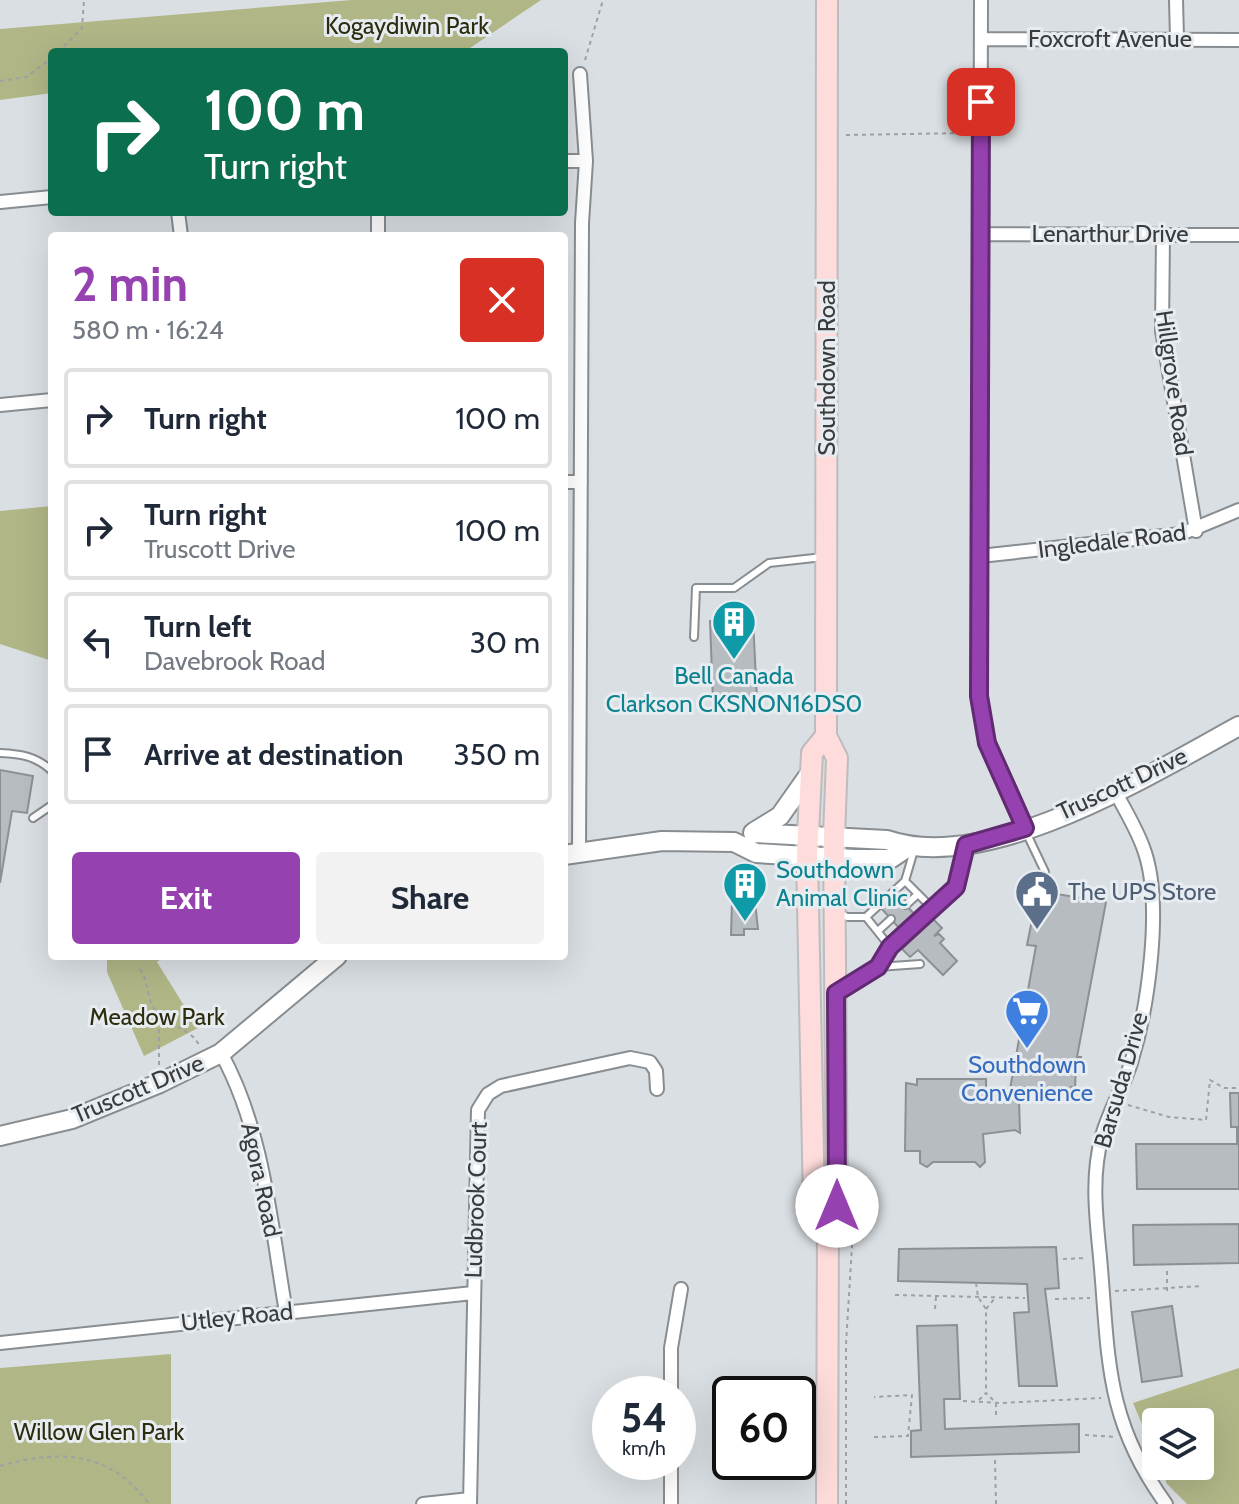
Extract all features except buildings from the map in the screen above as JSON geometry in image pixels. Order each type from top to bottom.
[{"type":"main road","name":"Southdown Road","points":[[827,0],[826,736],[837,758],[834,836],[837,1206],[828,1225],[827,1504]]},
{"type":"main road","name":"Southdown Road","points":[[826,736],[812,753],[808,845],[814,1204],[828,1225]]},
{"type":"street","points":[[981,0],[982,723],[994,763],[1025,828]]},
{"type":"street","points":[[1176,0],[1177,38]]},
{"type":"street","name":"Foxcroft Avenue","points":[[981,39],[1239,40]]},
{"type":"street","points":[[572,853],[571,668],[581,482],[582,223],[586,161],[580,74]]},
{"type":"street","points":[[568,161],[586,161]]},
{"type":"street","points":[[0,202],[48,197]]},
{"type":"street","name":"Lenarthur Drive","points":[[981,234],[1239,235]]},
{"type":"street","name":"Hillgrove Road","points":[[1163,234],[1162,331],[1196,531]]},
{"type":"street","points":[[0,405],[48,400]]},
{"type":"street","points":[[568,482],[581,482]]},
{"type":"street","name":"Ingledale Road","points":[[980,556],[1196,531],[1239,510]]},
{"type":"street","name":"Truscott Drive","points":[[734,842],[756,853],[808,845],[834,836],[887,840],[911,847],[966,845],[1025,828],[1116,793],[1239,726]]},
{"type":"street","points":[[753,833],[780,816],[811,772]]},
{"type":"street","name":"Barsuda Drive","points":[[1116,793],[1144,849],[1152,908],[1140,1030],[1101,1137],[1095,1181],[1100,1257],[1113,1398],[1126,1438],[1145,1475],[1166,1504]]},
{"type":"street","name":"Truscott Drive","points":[[572,853],[634,842],[734,842],[753,833],[808,845],[834,858],[890,859],[911,847]]},
{"type":"street","name":"Truscott Drive","points":[[0,1136],[72,1119],[214,1057],[332,960]]},
{"type":"street","name":"Agora Road","points":[[214,1057],[237,1082],[253,1135],[286,1312]]},
{"type":"street","name":"Ludbrook Court","points":[[470,1502],[478,1110],[488,1094],[501,1086],[630,1058],[650,1062],[656,1071],[657,1089]]},
{"type":"street","points":[[671,1376],[671,1348],[681,1289]]},
{"type":"street","name":"Utley Road","points":[[0,1343],[473,1293]]},
{"type":"street","points":[[671,1480],[671,1504]]},
{"type":"street","points":[[423,1504],[470,1502]]},
{"type":"lane","points":[[694,637],[696,588],[734,588],[769,563],[827,556]]},
{"type":"lane","points":[[0,753],[31,758],[48,769]]},
{"type":"lane","points":[[33,818],[48,808]]},
{"type":"lane","points":[[1025,828],[1045,872]]},
{"type":"lane","points":[[836,993],[878,967],[890,947],[956,887],[966,845]]},
{"type":"lane","points":[[835,910],[847,917],[866,917],[905,881],[911,847]]},
{"type":"lane","points":[[905,881],[933,909]]},
{"type":"lane","points":[[906,905],[918,894]]},
{"type":"lane","points":[[866,917],[890,947]]},
{"type":"lane","points":[[878,931],[891,919]]},
{"type":"lane","points":[[878,967],[920,964]]},
{"type":"path","points":[[62,48],[82,28],[84,0]]},
{"type":"path","points":[[580,74],[603,0]]},
{"type":"path","points":[[0,81],[26,77],[48,61]]},
{"type":"path","points":[[827,135],[981,133]]},
{"type":"path","points":[[140,969],[158,1014],[160,1083]]},
{"type":"path","points":[[158,1014],[189,1031],[214,1057]]},
{"type":"path","points":[[1116,1099],[1144,1112],[1206,1120],[1210,1080],[1224,1088],[1239,1088]]},
{"type":"path","points":[[846,1504],[846,1344],[853,1275],[854,1203]]},
{"type":"path","points":[[1063,1259],[1100,1257]]},
{"type":"path","points":[[1167,1268],[1167,1291]]},
{"type":"path","points":[[976,1283],[978,1297],[986,1309],[986,1393],[978,1401]]},
{"type":"path","points":[[1055,1299],[1202,1286]]},
{"type":"path","points":[[895,1295],[1025,1298]]},
{"type":"path","points":[[935,1309],[936,1296]]},
{"type":"path","points":[[986,1309],[996,1297]]},
{"type":"path","points":[[986,1393],[996,1403],[996,1417]]},
{"type":"path","points":[[874,1397],[912,1395],[908,1436],[874,1437]]},
{"type":"path","points":[[963,1401],[996,1403],[1113,1398]]},
{"type":"path","points":[[1085,1435],[1126,1438]]},
{"type":"path","points":[[0,1466],[36,1456],[76,1457],[123,1473],[149,1504]]},
{"type":"path","points":[[995,1460],[996,1504]]},
{"type":"green space","name":"Kogaydiwin Park","points":[[352,0],[541,0],[470,48],[48,48],[48,94],[0,100],[0,29]]},
{"type":"green space","points":[[48,506],[48,660],[0,644],[0,511]]},
{"type":"green space","name":"Meadow Park","points":[[107,960],[160,960],[157,962],[198,1028],[144,1056],[107,972]]},
{"type":"green space","name":"Willow Glen Park","points":[[171,1354],[171,1504],[0,1504],[0,1368]]},
{"type":"green space","points":[[1239,1368],[1239,1504],[1187,1504],[1165,1480],[1214,1480],[1214,1408],[1142,1408],[1142,1424],[1133,1403]]},
{"type":"place","name":"Bell Canada Clarkson CKSNON16DS0","points":[[734,661]]},
{"type":"place","name":"Southdown Animal Clinic","points":[[745,923]]},
{"type":"place","name":"The UPS Store","points":[[1037,931]]},
{"type":"place","name":"Southdown Convenience","points":[[1027,1050]]},
{"type":"route","points":[[837,1206],[836,993],[878,967],[890,947],[956,887],[966,845],[992,841],[1025,828],[987,743],[979,696],[981,102]]}]
